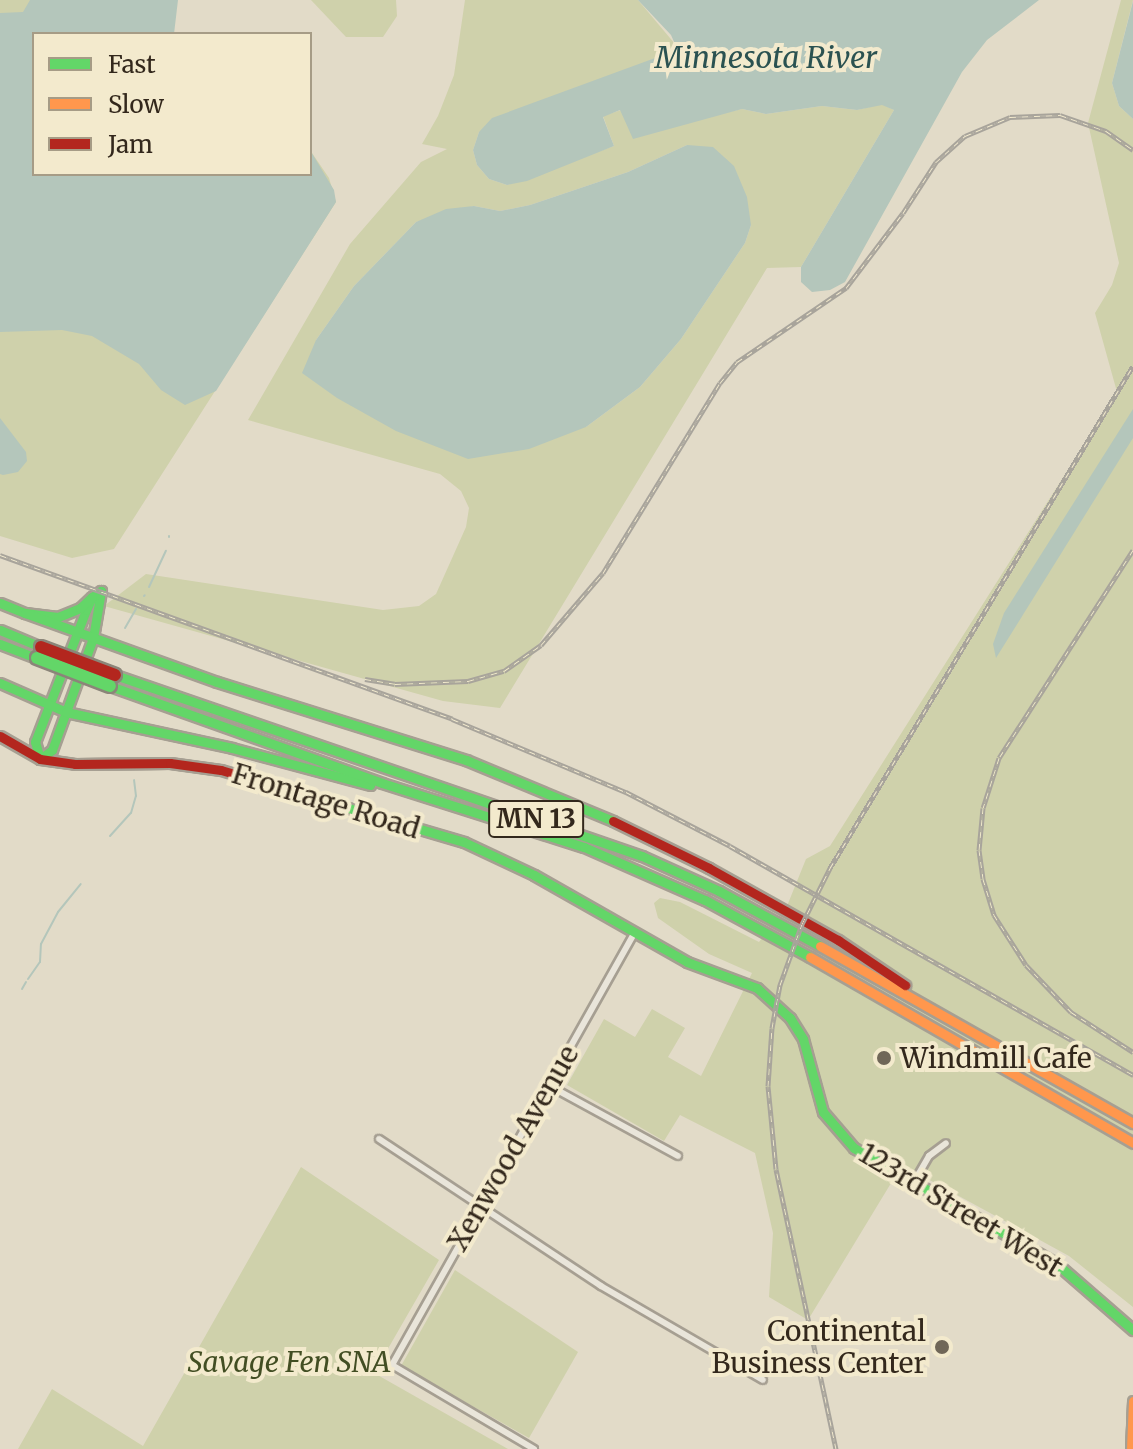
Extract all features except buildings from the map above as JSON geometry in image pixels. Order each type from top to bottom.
[{"type":"main road","points":[[25,613],[58,617],[80,608],[92,597],[101,591],[93,638],[52,750],[40,759],[35,742],[92,597]]},
{"type":"main road","points":[[0,603],[329,719],[466,760],[607,818],[709,868],[851,947],[936,1009]]},
{"type":"main road","name":"MN 13","points":[[0,630],[39,652],[422,795],[584,847],[705,900],[838,972],[1133,1143]]},
{"type":"main road","name":"MN 13","points":[[0,644],[39,652]]},
{"type":"main road","name":"MN 13","points":[[113,680],[642,856],[719,891],[936,1009],[1133,1123]]},
{"type":"main road","points":[[0,683],[66,712],[232,748],[351,781],[422,795]]},
{"type":"main road","name":"Frontage Road","points":[[0,736],[40,759],[75,764],[170,763],[221,770],[464,842],[514,865],[635,932]]},
{"type":"main road","name":"123rd Street West","points":[[635,932],[687,962],[757,988],[790,1018],[803,1039],[823,1112],[836,1131],[854,1148],[1057,1264],[1133,1330]]},
{"type":"main road","points":[[1131,1449],[1133,1401]]},
{"type":"street","name":"Xenwood Avenue","points":[[534,1449],[392,1365],[479,1205],[635,932]]},
{"type":"street","points":[[548,1085],[678,1156]]},
{"type":"street","points":[[379,1139],[601,1286],[763,1380]]},
{"type":"street","points":[[914,1182],[929,1156],[946,1143]]},
{"type":"green space","points":[[0,0],[69,0],[36,32],[32,32],[32,176],[312,176],[312,153],[329,178],[336,202],[114,549],[72,558],[0,536]]},
{"type":"green space","points":[[311,0],[396,0],[397,16],[383,37],[346,37]]},
{"type":"green space","points":[[465,0],[638,0],[675,44],[666,54],[479,132],[473,150],[477,165],[489,179],[507,185],[614,146],[603,116],[621,110],[719,114],[742,109],[766,114],[822,106],[857,110],[882,104],[894,110],[801,267],[767,268],[500,708],[443,701],[104,606],[146,574],[383,610],[419,606],[436,594],[466,527],[469,508],[461,491],[440,474],[248,420],[350,244],[421,162],[447,149],[422,144],[438,116],[454,75]],"holes":[[[687,145],[751,225],[745,243],[681,339],[640,387],[586,427],[316,340],[354,286],[416,222],[474,206],[500,211],[530,205],[628,172]]]},
{"type":"green space","points":[[1121,0],[1133,0],[1112,83],[1119,106],[1133,119],[1133,1307],[1069,1256],[902,1165],[808,1320],[769,1297],[773,1233],[755,1153],[680,1115],[664,1141],[567,1085],[604,1019],[635,1037],[652,1009],[685,1028],[668,1057],[701,1076],[752,973],[709,954],[658,918],[654,903],[660,898],[680,902],[759,942],[787,906],[806,859],[830,846],[1117,392],[1095,313],[1112,285],[1119,263],[1088,123]]},
{"type":"green space","name":"Savage Fen SNA","points":[[301,1167],[439,1260],[374,1373],[508,1449],[18,1449],[52,1389],[143,1446]]},
{"type":"green space","name":"Savage Fen SNA","points":[[455,1270],[578,1352],[529,1438],[401,1366]]},
{"type":"water","points":[[30,0],[178,0],[174,32],[32,32],[32,176],[312,176],[312,153],[334,190],[336,202],[216,391],[185,405],[161,390],[139,364],[92,336],[62,330],[0,332],[0,13],[23,12]]},
{"type":"water","name":"Minnesota River","points":[[638,0],[1039,0],[987,40],[962,72],[845,282],[830,290],[812,292],[801,282],[801,267],[894,110],[882,105],[857,110],[822,106],[766,114],[742,109],[633,139],[620,110],[603,117],[614,146],[527,181],[507,185],[489,179],[477,165],[473,150],[479,132],[492,118],[666,54],[675,44],[671,35]]},
{"type":"water","points":[[1133,1],[1133,119],[1119,106],[1112,83]]},
{"type":"water","points":[[687,145],[713,147],[734,166],[747,197],[751,225],[745,243],[681,339],[640,387],[586,427],[529,449],[468,459],[396,431],[337,398],[302,373],[316,340],[354,286],[416,222],[446,209],[474,206],[500,211],[530,205],[628,172]]},
{"type":"water","points":[[1133,409],[1133,438],[996,658],[993,644],[1004,613]]},
{"type":"water","points":[[0,418],[26,452],[27,461],[18,472],[3,475],[0,474]]},
{"type":"waterway","points":[[149,587],[166,551]]},
{"type":"waterway","points":[[125,628],[136,609]]},
{"type":"waterway","points":[[110,836],[131,813],[136,796],[134,780]]},
{"type":"waterway","points":[[28,979],[40,962],[41,944],[58,912],[81,884]]},
{"type":"waterway","points":[[22,989],[26,982]]},
{"type":"railway","points":[[365,679],[395,684],[468,681],[504,671],[541,645],[603,573],[720,383],[737,362],[846,288],[903,213],[936,162],[965,136],[1010,117],[1060,115],[1106,131],[1133,150]]},
{"type":"railway","points":[[836,1449],[776,1169],[768,1086],[772,1028],[780,985],[802,924],[830,868],[1133,366]]},
{"type":"railway","points":[[1133,550],[999,758],[983,808],[979,850],[983,879],[994,915],[1026,965],[1071,1012],[1133,1052]]},
{"type":"railway","points":[[0,555],[452,719],[626,792],[730,846],[1133,1075]]},
{"type":"traffic: fast","points":[[101,591],[93,638],[52,750],[40,759],[35,742],[86,610],[92,597],[101,591]]},
{"type":"traffic: fast","points":[[0,603],[25,613],[58,617],[80,608],[92,597]]},
{"type":"traffic: fast","points":[[25,613],[217,682],[466,760],[613,821]]},
{"type":"traffic: fast","points":[[0,630],[41,647]]},
{"type":"traffic: fast","points":[[0,644],[37,658]]},
{"type":"traffic: fast","points":[[37,658],[110,686]]},
{"type":"traffic: fast","points":[[115,675],[642,856],[719,891],[820,946]]},
{"type":"traffic: fast","points":[[0,683],[66,712],[232,748],[370,785]]},
{"type":"traffic: fast","points":[[110,686],[382,783],[584,847],[705,900],[810,957]]},
{"type":"traffic: fast","points":[[311,797],[464,842],[534,875],[687,962],[757,988],[790,1018],[803,1039],[823,1112],[854,1148],[1057,1264],[1133,1330]]},
{"type":"traffic: slow","points":[[820,946],[1133,1123]]},
{"type":"traffic: slow","points":[[810,957],[1133,1143]]},
{"type":"traffic: slow","points":[[1131,1449],[1133,1401]]},
{"type":"traffic: jam","points":[[41,647],[115,675]]},
{"type":"traffic: jam","points":[[0,736],[40,759],[75,764],[170,763],[221,770],[311,797]]},
{"type":"traffic: jam","points":[[613,821],[709,868],[838,940],[905,985]]},
{"type":"place","name":"Windmill Cafe","points":[[884,1058]]},
{"type":"place","name":"Continental Business Center","points":[[942,1347]]}]
